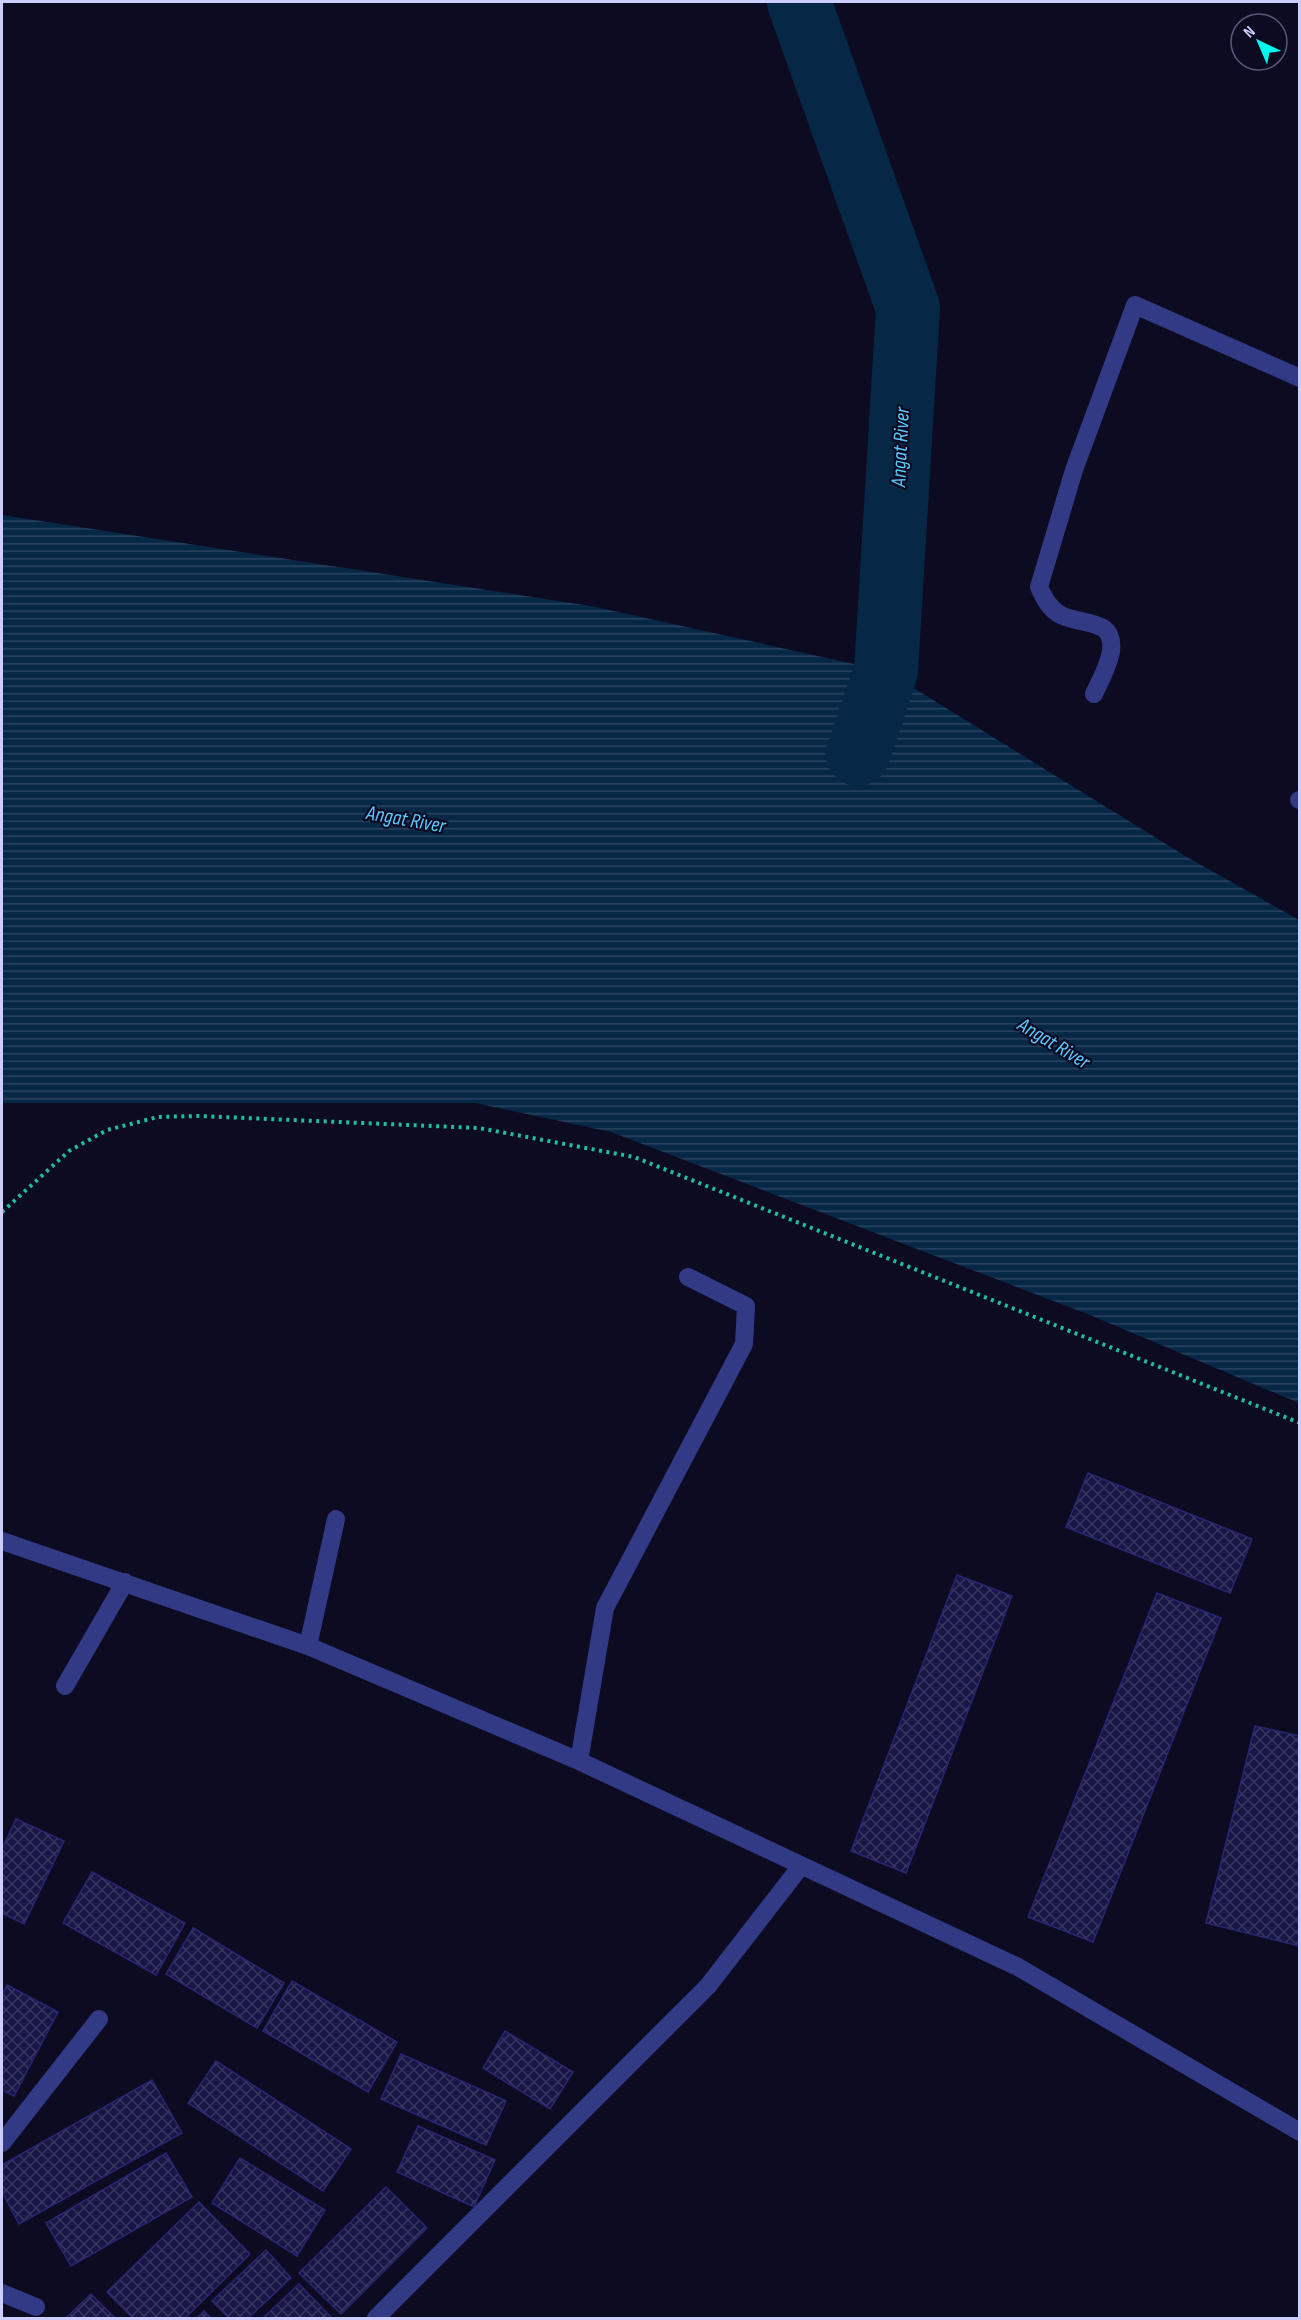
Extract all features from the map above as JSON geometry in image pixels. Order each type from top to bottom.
[{"type":"street","points":[[1095,694],[1111,652],[1111,635],[1103,627],[1060,615],[1045,601],[1039,586],[1074,470],[1135,306],[1299,378]]},
{"type":"street","points":[[579,1761],[605,1608],[744,1344],[746,1306],[688,1277]]},
{"type":"street","points":[[308,1646],[336,1518]]},
{"type":"street","points":[[2,1540],[308,1646],[579,1761],[1018,1967],[1299,2133]]},
{"type":"street","points":[[65,1686],[125,1582]]},
{"type":"street","points":[[376,2319],[708,1986],[801,1866]]},
{"type":"street","points":[[2,2143],[99,2019]]},
{"type":"street","points":[[2,2293],[36,2307]]},
{"type":"path","points":[[2,1212],[69,1151],[107,1130],[158,1117],[199,1116],[479,1128],[634,1157],[1299,1423]]},
{"type":"water","points":[[2,515],[591,606],[886,671],[1187,857],[1299,920],[1299,1403],[1090,1315],[611,1132],[475,1103],[2,1103]]},
{"type":"building","points":[[1088,1473],[1252,1539],[1230,1593],[1066,1527]]},
{"type":"building","points":[[957,1575],[1012,1596],[906,1873],[851,1851]]},
{"type":"building","points":[[1157,1593],[1221,1618],[1093,1942],[1028,1917]]},
{"type":"building","points":[[1255,1726],[1300,1736],[1300,1946],[1206,1923]]},
{"type":"building","points":[[16,1819],[64,1841],[24,1924],[2,1913],[2,1849]]},
{"type":"building","points":[[92,1872],[185,1923],[156,1975],[63,1923]]},
{"type":"building","points":[[193,1928],[284,1983],[257,2028],[166,1974]]},
{"type":"building","points":[[292,1981],[397,2042],[368,2092],[263,2031]]},
{"type":"building","points":[[7,1985],[58,2012],[14,2096],[2,2090],[2,1995]]},
{"type":"building","points":[[505,2031],[573,2072],[550,2109],[483,2068]]},
{"type":"building","points":[[401,2054],[506,2101],[486,2145],[381,2099]]},
{"type":"building","points":[[216,2061],[351,2149],[323,2191],[188,2103]]},
{"type":"building","points":[[152,2080],[182,2133],[19,2224],[2,2192],[2,2165]]},
{"type":"building","points":[[418,2126],[495,2160],[474,2207],[397,2172]]},
{"type":"building","points":[[166,2153],[192,2197],[71,2266],[46,2223]]},
{"type":"building","points":[[240,2158],[325,2210],[297,2256],[212,2203]]},
{"type":"building","points":[[386,2187],[427,2228],[341,2314],[299,2273]]},
{"type":"building","points":[[199,2202],[250,2254],[185,2318],[133,2318],[107,2292]]},
{"type":"building","points":[[266,2250],[291,2278],[248,2318],[229,2318],[212,2301]]},
{"type":"building","points":[[299,2284],[332,2318],[263,2318]]},
{"type":"building","points":[[91,2294],[115,2318],[66,2318]]},
{"type":"building","points":[[204,2311],[211,2318],[197,2318]]},
{"type":"waterway","name":"Angat River","points":[[799,2],[908,308],[886,671],[858,754]]}]
